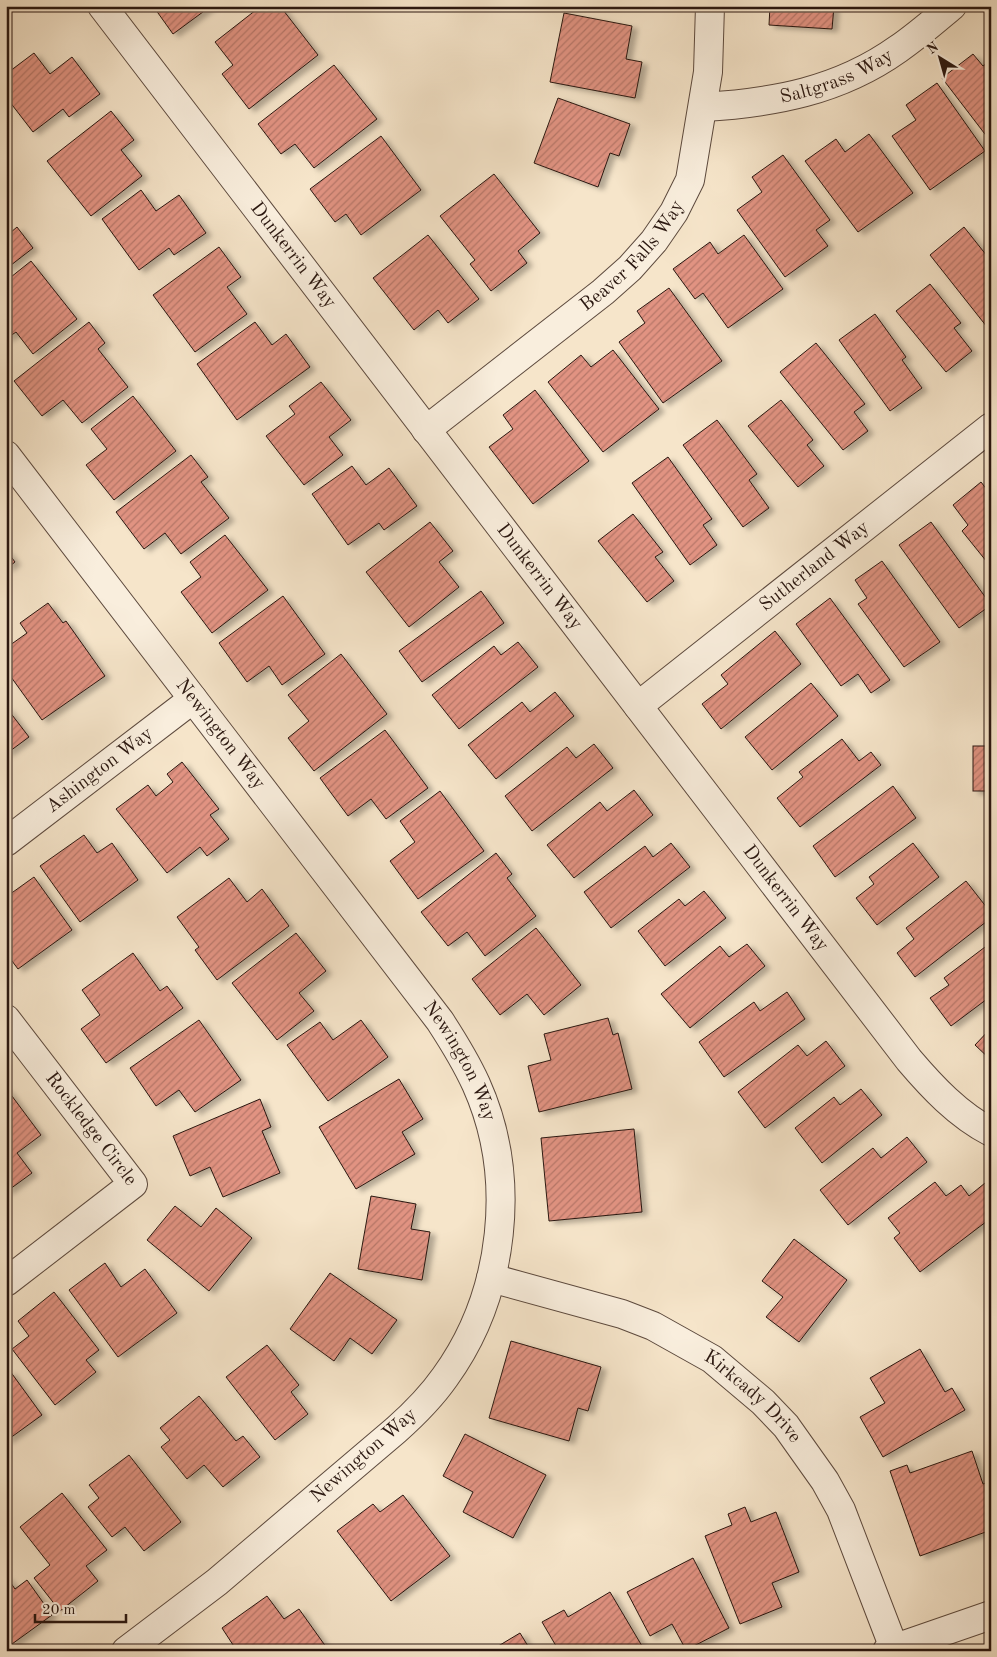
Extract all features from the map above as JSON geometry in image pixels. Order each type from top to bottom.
[{"type":"street","name":"Dunkerrin Way","points":[[102,6],[909,1060],[932,1086],[958,1110],[991,1132]]},
{"type":"street","name":"Beaver Falls Way","points":[[426,430],[603,292],[630,268],[654,241],[674,212],[690,180],[703,107],[708,72],[710,6]]},
{"type":"street","name":"Saltgrass Way","points":[[703,107],[772,101],[806,93],[838,82],[869,68],[898,49],[952,6]]},
{"type":"street","name":"Sutherland Way","points":[[638,706],[991,427]]},
{"type":"street","name":"Newington Way","points":[[6,455],[440,1021],[468,1067],[489,1118],[497,1154],[501,1190],[500,1226],[492,1278],[465,1346],[445,1377],[422,1405],[396,1430],[217,1582],[126,1651]]},
{"type":"street","name":"Ashington Way","points":[[6,842],[193,699]]},
{"type":"street","name":"Rockledge Circle","points":[[6,1018],[133,1184],[6,1282]]},
{"type":"street","name":"Kirkcady Drive","points":[[492,1278],[622,1314],[653,1326],[712,1359],[763,1402],[786,1426],[825,1481],[841,1510],[891,1649]]},
{"type":"street","points":[[891,1649],[991,1615]]},
{"type":"building","points":[[153,6],[211,6],[173,34]]},
{"type":"building","points":[[261,6],[280,6],[318,55],[249,109],[222,74],[233,65],[215,42]]},
{"type":"building","points":[[770,6],[834,6],[832,29],[769,25]]},
{"type":"building","points":[[564,13],[632,26],[626,59],[642,62],[635,98],[550,82]]},
{"type":"building","points":[[34,53],[50,74],[72,57],[100,94],[69,117],[63,109],[33,132],[6,97],[6,74]]},
{"type":"building","points":[[973,54],[983,66],[991,60],[991,142],[942,78]]},
{"type":"building","points":[[334,65],[377,119],[314,168],[295,144],[281,154],[258,124]]},
{"type":"building","points":[[937,83],[985,151],[930,190],[892,136],[916,120],[906,105]]},
{"type":"building","points":[[558,98],[630,124],[619,156],[610,153],[598,187],[534,163]]},
{"type":"building","points":[[111,111],[134,140],[121,150],[142,176],[91,216],[47,161]]},
{"type":"building","points":[[869,134],[913,193],[858,232],[805,161],[836,139],[845,152]]},
{"type":"building","points":[[381,136],[421,190],[361,235],[346,214],[335,222],[310,189]]},
{"type":"building","points":[[783,155],[830,220],[816,230],[828,246],[785,277],[737,210],[762,192],[752,177]]},
{"type":"building","points":[[494,174],[540,233],[518,251],[527,263],[491,291],[470,264],[475,260],[440,216]]},
{"type":"building","points":[[141,190],[156,211],[179,195],[206,233],[174,255],[169,248],[139,270],[102,219]]},
{"type":"building","points":[[17,227],[33,248],[6,269],[6,228],[10,233]]},
{"type":"building","points":[[964,227],[991,261],[991,332],[930,255]]},
{"type":"building","points":[[428,235],[479,299],[448,323],[438,310],[414,330],[373,278]]},
{"type":"building","points":[[744,235],[783,289],[728,328],[703,293],[695,299],[673,269],[710,242],[718,254]]},
{"type":"building","points":[[219,247],[241,277],[227,287],[247,314],[195,352],[153,295]]},
{"type":"building","points":[[31,261],[77,319],[33,354],[16,332],[6,339],[6,281]]},
{"type":"building","points":[[930,284],[961,323],[954,328],[972,351],[946,372],[896,311]]},
{"type":"building","points":[[669,288],[722,361],[663,403],[619,342],[645,323],[637,311]]},
{"type":"building","points":[[875,314],[906,357],[902,360],[922,388],[890,411],[839,340]]},
{"type":"building","points":[[89,322],[105,343],[98,349],[128,387],[82,423],[63,400],[42,416],[14,381]]},
{"type":"building","points":[[255,322],[272,345],[286,334],[310,367],[237,420],[197,364]]},
{"type":"building","points":[[816,343],[865,404],[854,412],[868,431],[843,450],[780,372]]},
{"type":"building","points":[[613,350],[659,409],[603,452],[548,382],[581,355],[591,367]]},
{"type":"building","points":[[321,382],[351,420],[329,437],[343,455],[304,485],[266,436],[295,414],[289,406]]},
{"type":"building","points":[[535,390],[589,461],[533,504],[489,447],[513,429],[503,415]]},
{"type":"building","points":[[133,396],[176,451],[114,500],[86,465],[107,449],[91,429]]},
{"type":"building","points":[[781,400],[813,440],[807,445],[824,466],[798,487],[748,426]]},
{"type":"building","points":[[717,420],[757,474],[749,480],[769,508],[743,527],[683,445]]},
{"type":"building","points":[[191,455],[208,477],[201,482],[229,518],[181,554],[165,533],[144,549],[116,512]]},
{"type":"building","points":[[668,457],[712,519],[703,525],[717,545],[690,565],[632,483]]},
{"type":"building","points":[[352,466],[366,485],[389,468],[417,506],[384,530],[379,523],[348,545],[312,494]]},
{"type":"building","points":[[981,482],[991,495],[991,567],[962,531],[968,525],[953,505]]},
{"type":"building","points":[[633,514],[663,552],[655,557],[674,581],[647,602],[598,541]]},
{"type":"building","points":[[430,522],[453,551],[439,562],[459,587],[409,627],[366,572]]},
{"type":"building","points":[[931,522],[991,605],[959,628],[899,545]]},
{"type":"building","points":[[225,535],[268,590],[212,633],[181,592],[201,577],[190,562]]},
{"type":"building","points":[[6,550],[15,562],[6,569]]},
{"type":"building","points":[[882,561],[940,642],[904,667],[858,604],[867,598],[855,580]]},
{"type":"building","points":[[481,591],[504,623],[422,682],[399,651]]},
{"type":"building","points":[[283,596],[325,654],[282,685],[269,666],[247,682],[219,643]]},
{"type":"building","points":[[830,598],[890,680],[871,693],[858,674],[841,686],[796,624]]},
{"type":"building","points":[[48,603],[63,623],[66,621],[105,676],[42,720],[6,670],[6,648],[27,633],[20,623]]},
{"type":"building","points":[[775,631],[801,664],[721,729],[702,704],[728,684],[721,675]]},
{"type":"building","points":[[518,642],[538,667],[459,729],[432,695],[494,646],[501,655]]},
{"type":"building","points":[[341,654],[387,714],[314,771],[288,738],[309,721],[288,695]]},
{"type":"building","points":[[811,683],[838,716],[772,770],[745,737]]},
{"type":"building","points":[[555,692],[574,716],[496,779],[468,745],[522,702],[530,712]]},
{"type":"building","points":[[6,707],[29,737],[6,754]]},
{"type":"building","points":[[385,730],[428,788],[386,819],[371,799],[348,816],[320,778]]},
{"type":"building","points":[[842,739],[859,761],[871,752],[881,765],[800,827],[777,798],[803,777],[799,772]]},
{"type":"building","points":[[594,744],[613,768],[532,831],[505,796],[567,747],[576,758]]},
{"type":"building","points":[[973,746],[991,746],[991,791],[973,791]]},
{"type":"building","points":[[182,762],[219,809],[210,815],[229,839],[207,856],[200,847],[167,873],[116,809],[148,785],[156,796],[173,782],[167,774]]},
{"type":"building","points":[[893,786],[916,818],[835,877],[813,846]]},
{"type":"building","points":[[634,790],[653,815],[574,878],[547,845],[600,802],[607,811]]},
{"type":"building","points":[[440,791],[484,851],[418,899],[390,861],[415,842],[400,821]]},
{"type":"building","points":[[84,835],[97,853],[112,843],[138,880],[80,922],[40,866]]},
{"type":"building","points":[[671,843],[690,867],[611,928],[584,892],[645,846],[653,857]]},
{"type":"building","points":[[913,843],[939,877],[877,925],[856,898],[874,884],[869,877]]},
{"type":"building","points":[[496,853],[512,874],[507,878],[536,916],[485,956],[467,932],[448,946],[421,912]]},
{"type":"building","points":[[34,877],[72,930],[18,969],[6,953],[6,925],[8,924],[6,921],[6,897]]},
{"type":"building","points":[[229,878],[247,902],[262,889],[289,926],[217,980],[195,950],[199,947],[177,917]]},
{"type":"building","points":[[966,881],[991,913],[991,918],[915,977],[897,953],[914,939],[906,928]]},
{"type":"building","points":[[704,891],[726,918],[665,966],[638,931],[679,899],[685,906]]},
{"type":"building","points":[[536,928],[581,985],[544,1015],[527,994],[500,1015],[472,979]]},
{"type":"building","points":[[296,933],[326,971],[299,993],[314,1011],[277,1040],[232,983]]},
{"type":"building","points":[[747,944],[765,966],[690,1028],[661,994],[720,946],[729,957]]},
{"type":"building","points":[[989,944],[991,946],[991,996],[951,1026],[930,998],[949,985],[944,978]]},
{"type":"building","points":[[133,953],[160,991],[167,986],[183,1008],[106,1063],[81,1029],[100,1015],[82,990]]},
{"type":"building","points":[[787,992],[805,1019],[724,1077],[699,1042],[754,1002],[760,1011]]},
{"type":"building","points":[[608,1018],[613,1035],[618,1033],[632,1089],[539,1112],[528,1066],[551,1060],[544,1034]]},
{"type":"building","points":[[199,1020],[241,1080],[195,1112],[179,1090],[156,1106],[130,1068]]},
{"type":"building","points":[[361,1020],[388,1057],[328,1101],[287,1045],[320,1022],[333,1040]]},
{"type":"building","points":[[991,1028],[991,1060],[975,1045]]},
{"type":"building","points":[[826,1041],[845,1066],[765,1128],[738,1092],[798,1045],[807,1056]]},
{"type":"building","points":[[399,1079],[423,1119],[402,1132],[415,1154],[356,1189],[319,1127]]},
{"type":"building","points":[[6,1088],[41,1135],[17,1153],[32,1173],[6,1192]]},
{"type":"building","points":[[861,1089],[882,1115],[822,1163],[795,1128],[834,1097],[840,1105]]},
{"type":"building","points":[[260,1099],[271,1127],[262,1131],[280,1173],[223,1197],[210,1167],[190,1176],[173,1136]]},
{"type":"building","points":[[634,1129],[642,1212],[549,1221],[541,1138]]},
{"type":"building","points":[[907,1137],[927,1162],[848,1225],[820,1190],[873,1148],[881,1158]]},
{"type":"building","points":[[935,1182],[946,1196],[961,1185],[969,1196],[985,1183],[991,1191],[991,1218],[920,1272],[894,1238],[900,1233],[888,1218]]},
{"type":"building","points":[[371,1196],[416,1204],[411,1229],[430,1232],[422,1280],[358,1269]]},
{"type":"building","points":[[175,1206],[201,1227],[216,1208],[252,1238],[209,1291],[147,1240]]},
{"type":"building","points":[[794,1239],[847,1280],[799,1342],[766,1317],[783,1297],[762,1281]]},
{"type":"building","points":[[105,1263],[121,1287],[145,1269],[177,1313],[118,1357],[69,1290]]},
{"type":"building","points":[[330,1273],[397,1320],[372,1354],[350,1338],[334,1361],[290,1329]]},
{"type":"building","points":[[54,1292],[99,1350],[86,1360],[96,1372],[55,1405],[12,1349],[29,1336],[18,1321]]},
{"type":"building","points":[[511,1341],[601,1367],[588,1411],[578,1408],[569,1441],[489,1418]]},
{"type":"building","points":[[267,1345],[299,1385],[291,1392],[308,1414],[275,1440],[226,1377]]},
{"type":"building","points":[[920,1349],[945,1392],[952,1388],[965,1410],[883,1457],[860,1417],[885,1403],[870,1378]]},
{"type":"building","points":[[10,1371],[42,1415],[6,1441],[6,1374]]},
{"type":"building","points":[[199,1396],[236,1441],[243,1436],[260,1457],[223,1487],[204,1465],[187,1479],[161,1447],[170,1440],[160,1428]]},
{"type":"building","points":[[465,1434],[546,1475],[513,1538],[463,1512],[473,1492],[443,1476]]},
{"type":"building","points":[[972,1451],[983,1484],[991,1481],[991,1530],[920,1556],[890,1471],[907,1465],[910,1473]]},
{"type":"building","points":[[129,1455],[181,1522],[144,1551],[125,1527],[112,1537],[88,1507],[99,1498],[89,1485]]},
{"type":"building","points":[[62,1493],[107,1550],[86,1566],[98,1581],[60,1611],[34,1578],[50,1565],[20,1527]]},
{"type":"building","points":[[403,1495],[450,1556],[391,1601],[337,1531],[373,1504],[380,1512]]},
{"type":"building","points":[[745,1507],[751,1522],[776,1512],[799,1572],[772,1583],[782,1607],[740,1624],[705,1536],[732,1525],[728,1514]]},
{"type":"building","points":[[693,1558],[729,1628],[686,1650],[672,1624],[650,1636],[627,1592]]},
{"type":"building","points":[[6,1576],[15,1589],[27,1580],[52,1615],[12,1644],[6,1636]]},
{"type":"building","points":[[610,1592],[642,1646],[633,1651],[559,1651],[542,1622],[564,1610],[568,1617]]},
{"type":"building","points":[[267,1596],[284,1619],[299,1609],[329,1651],[237,1651],[222,1628]]},
{"type":"building","points":[[520,1633],[531,1651],[490,1651]]}]
